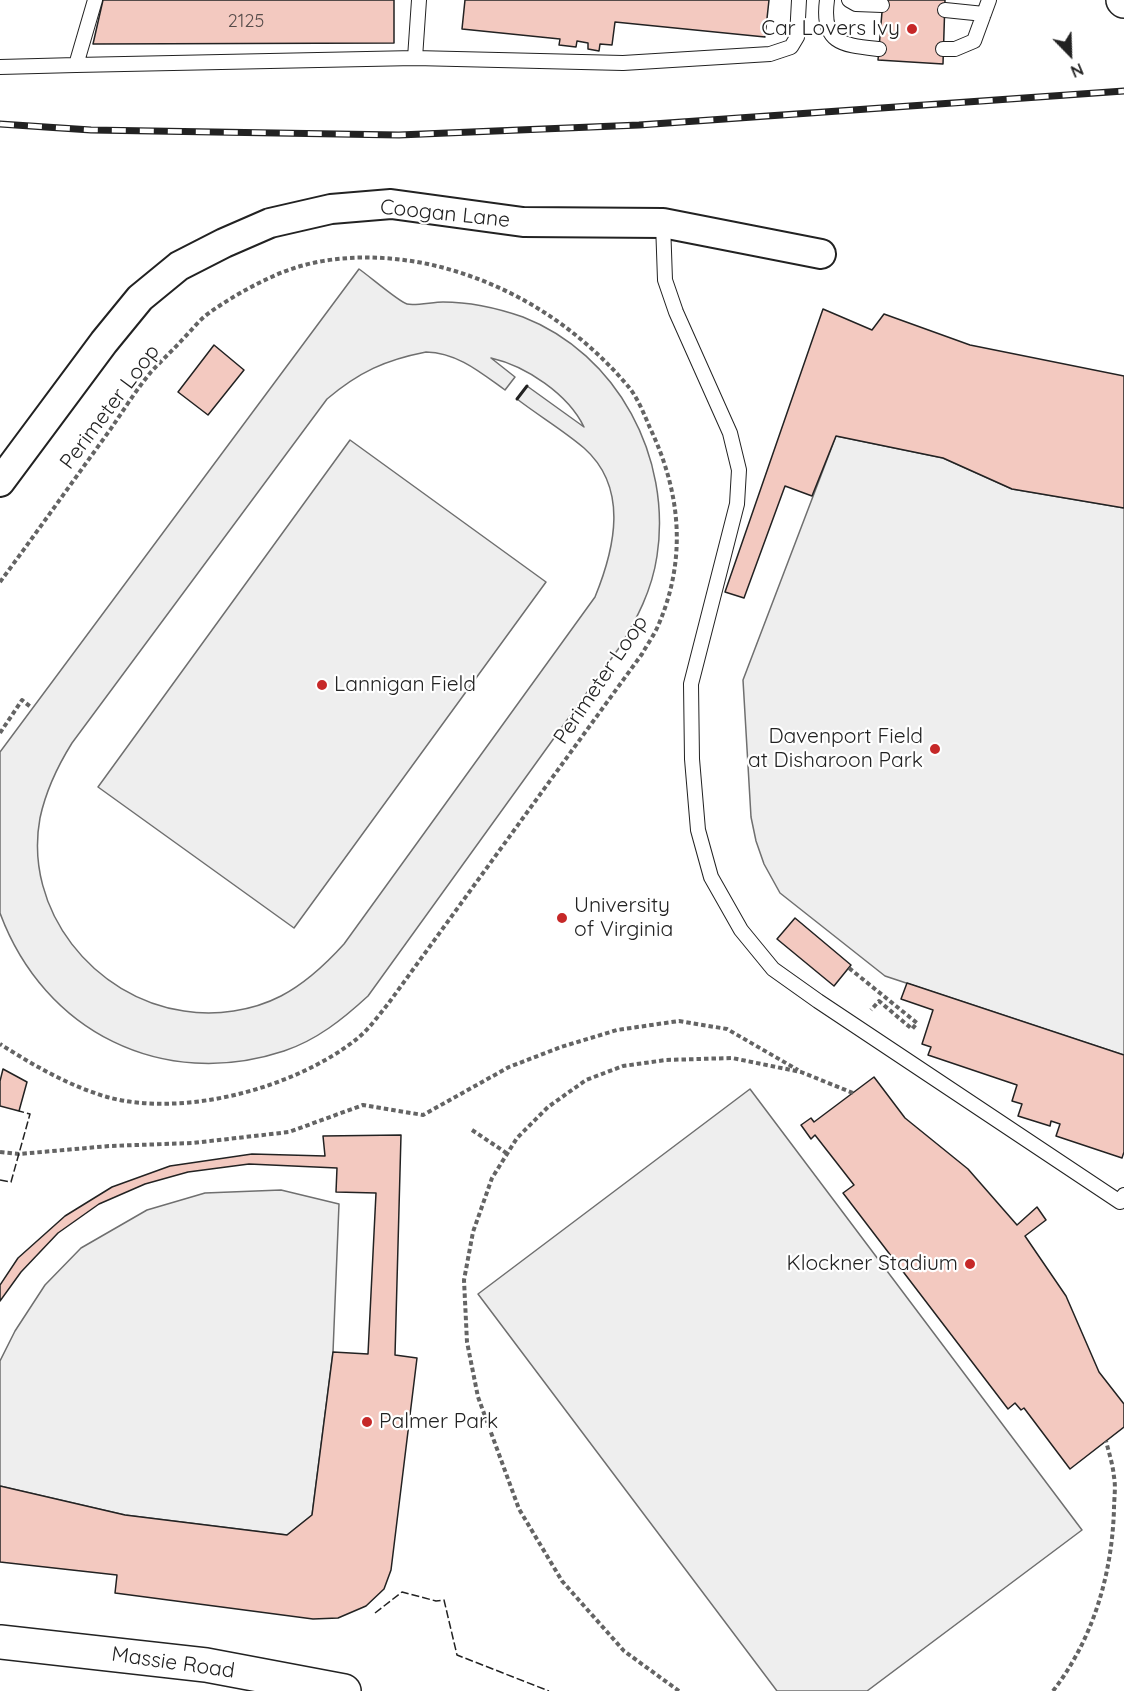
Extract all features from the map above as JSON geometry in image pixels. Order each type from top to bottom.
[{"type":"street","name":"Coogan Lane","points":[[0,482],[104,342],[140,298],[179,266],[270,223],[332,209],[391,204],[523,222],[663,224],[821,255]]},
{"type":"street","name":"Massie Road","points":[[0,1642],[206,1665],[344,1691]]},
{"type":"lane","points":[[76,65],[95,0]]},
{"type":"lane","points":[[415,58],[419,0]]},
{"type":"lane","points":[[0,66],[415,58],[623,63],[770,54],[791,47],[797,37],[799,0]]},
{"type":"lane","points":[[827,0],[825,18],[829,32],[837,39],[855,46],[879,49]]},
{"type":"lane","points":[[849,0],[856,4],[882,5]]},
{"type":"lane","points":[[943,49],[955,49],[974,41],[989,0]]},
{"type":"lane","points":[[945,10],[984,14]]},
{"type":"lane","points":[[663,224],[665,280],[676,312],[730,433],[739,470],[737,504],[691,684],[692,759],[698,830],[711,877],[741,930],[773,969],[1120,1202],[1124,1195]]},
{"type":"path","name":"Perimeter Loop","points":[[0,582],[151,372],[207,314],[253,286],[280,273],[308,264],[338,259],[393,258],[451,269],[527,301],[556,320],[585,343],[629,387],[660,449],[671,483],[678,520],[676,558],[669,592],[658,626],[642,654],[388,1004],[360,1037],[327,1059],[288,1078],[247,1091],[195,1102],[148,1103],[107,1097],[50,1073],[0,1044]]},
{"type":"path","points":[[0,733],[22,700],[32,708]]},
{"type":"path","points":[[849,968],[917,1023],[912,1029],[879,1001],[858,1027]]},
{"type":"path","points":[[0,1152],[18,1154],[110,1146],[193,1143],[290,1132],[363,1105],[423,1115],[509,1067],[561,1047],[617,1030],[679,1021],[727,1029],[801,1072],[853,1093]]},
{"type":"path","points":[[680,1691],[624,1651],[562,1581],[519,1509],[478,1397],[467,1342],[464,1280],[473,1232],[492,1178],[518,1138],[548,1107],[586,1080],[623,1066],[666,1060],[732,1058],[801,1072]]},
{"type":"path","points":[[472,1130],[508,1154]]},
{"type":"path","points":[[1053,1691],[1069,1670],[1090,1626],[1106,1580],[1113,1522],[1115,1478],[1106,1441]]},
{"type":"shaded area","points":[[359,269],[397,299],[407,304],[453,302],[484,306],[523,317],[557,334],[586,356],[611,383],[631,414],[646,447],[656,483],[659,519],[655,569],[638,615],[619,648],[368,996],[339,1021],[308,1041],[284,1051],[239,1061],[195,1063],[153,1056],[113,1042],[77,1020],[46,990],[20,955],[0,913],[0,752]],"holes":[[[426,352],[438,353],[468,365],[505,390],[515,377],[491,358],[518,368],[545,383],[568,403],[577,415],[584,427],[527,386],[517,399],[584,448],[598,464],[608,481],[613,500],[612,539],[595,597],[344,944],[322,966],[281,996],[246,1009],[209,1013],[184,1011],[151,1003],[121,988],[94,968],[72,944],[54,916],[43,885],[38,852],[40,818],[53,779],[72,743],[327,399],[350,381],[385,363]]]},
{"type":"shaded area","name":"Davenport Field at Disharoon Park","points":[[836,436],[943,458],[1012,489],[1124,508],[1124,1055],[885,976],[780,893],[764,864],[751,817],[743,680]]},
{"type":"shaded area","name":"Lannigan Field","points":[[350,440],[546,582],[294,928],[98,787]]},
{"type":"shaded area","name":"Klockner Stadium","points":[[750,1089],[1082,1530],[867,1691],[777,1691],[478,1294]]},
{"type":"shaded area","points":[[281,1190],[339,1204],[333,1352],[312,1515],[287,1535],[125,1515],[0,1486],[0,1361],[15,1331],[45,1285],[81,1248],[147,1210],[205,1193]]},
{"type":"building","points":[[103,0],[394,0],[394,43],[93,44]]},
{"type":"building","points":[[465,0],[769,0],[765,37],[615,22],[612,45],[600,44],[599,51],[588,49],[588,43],[577,41],[576,47],[559,45],[560,39],[462,29]]},
{"type":"building","name":"Car Lovers Ivy","points":[[883,0],[945,0],[943,64],[878,60]]},
{"type":"building","points":[[823,309],[872,330],[884,314],[970,345],[1124,376],[1124,508],[1012,489],[943,458],[836,436],[812,496],[785,486],[744,598],[725,592]]},
{"type":"building","points":[[214,345],[244,370],[208,415],[178,392]]},
{"type":"building","points":[[795,918],[851,965],[834,986],[777,939]]},
{"type":"building","points":[[907,983],[1124,1055],[1124,1152],[1122,1158],[1056,1136],[1060,1124],[1051,1121],[1050,1126],[1018,1116],[1022,1104],[1012,1101],[1017,1085],[928,1055],[931,1047],[922,1044],[933,1010],[901,999]]},
{"type":"building","points":[[3,1069],[27,1082],[19,1111],[0,1106],[0,1081]]},
{"type":"building","name":"Klockner Stadium","points":[[874,1077],[905,1118],[968,1169],[1017,1225],[1037,1207],[1046,1220],[1025,1236],[1066,1296],[1099,1372],[1124,1404],[1124,1427],[1070,1469],[1024,1408],[1021,1410],[1015,1403],[1008,1409],[843,1193],[854,1185],[815,1135],[811,1139],[801,1125],[811,1118],[814,1122]]},
{"type":"building","name":"Palmer Park","points":[[401,1135],[395,1355],[417,1358],[391,1570],[384,1589],[366,1606],[338,1618],[313,1619],[115,1593],[117,1575],[0,1562],[0,1486],[125,1515],[287,1535],[312,1515],[333,1352],[368,1354],[376,1193],[336,1192],[337,1168],[249,1164],[188,1172],[145,1184],[99,1204],[58,1233],[21,1272],[0,1301],[0,1285],[18,1258],[65,1216],[112,1187],[170,1166],[252,1154],[325,1156],[323,1136]]},
{"type":"railway","points":[[0,124],[91,130],[399,135],[639,125],[1124,91]]},
{"type":"fence","points":[[0,1180],[11,1182],[30,1114],[19,1111]]},
{"type":"fence","points":[[375,1613],[402,1592],[436,1601],[444,1600],[457,1655],[549,1691]]},
{"type":"wall","points":[[517,399],[527,386]]},
{"type":"place","name":"Car Lovers Ivy","points":[[912,29]]},
{"type":"place","name":"Lannigan Field","points":[[322,685]]},
{"type":"place","name":"Davenport Field at Disharoon Park","points":[[935,749]]},
{"type":"place","name":"University of Virginia","points":[[562,918]]},
{"type":"place","name":"Klockner Stadium","points":[[970,1264]]},
{"type":"place","name":"Palmer Park","points":[[367,1422]]}]
